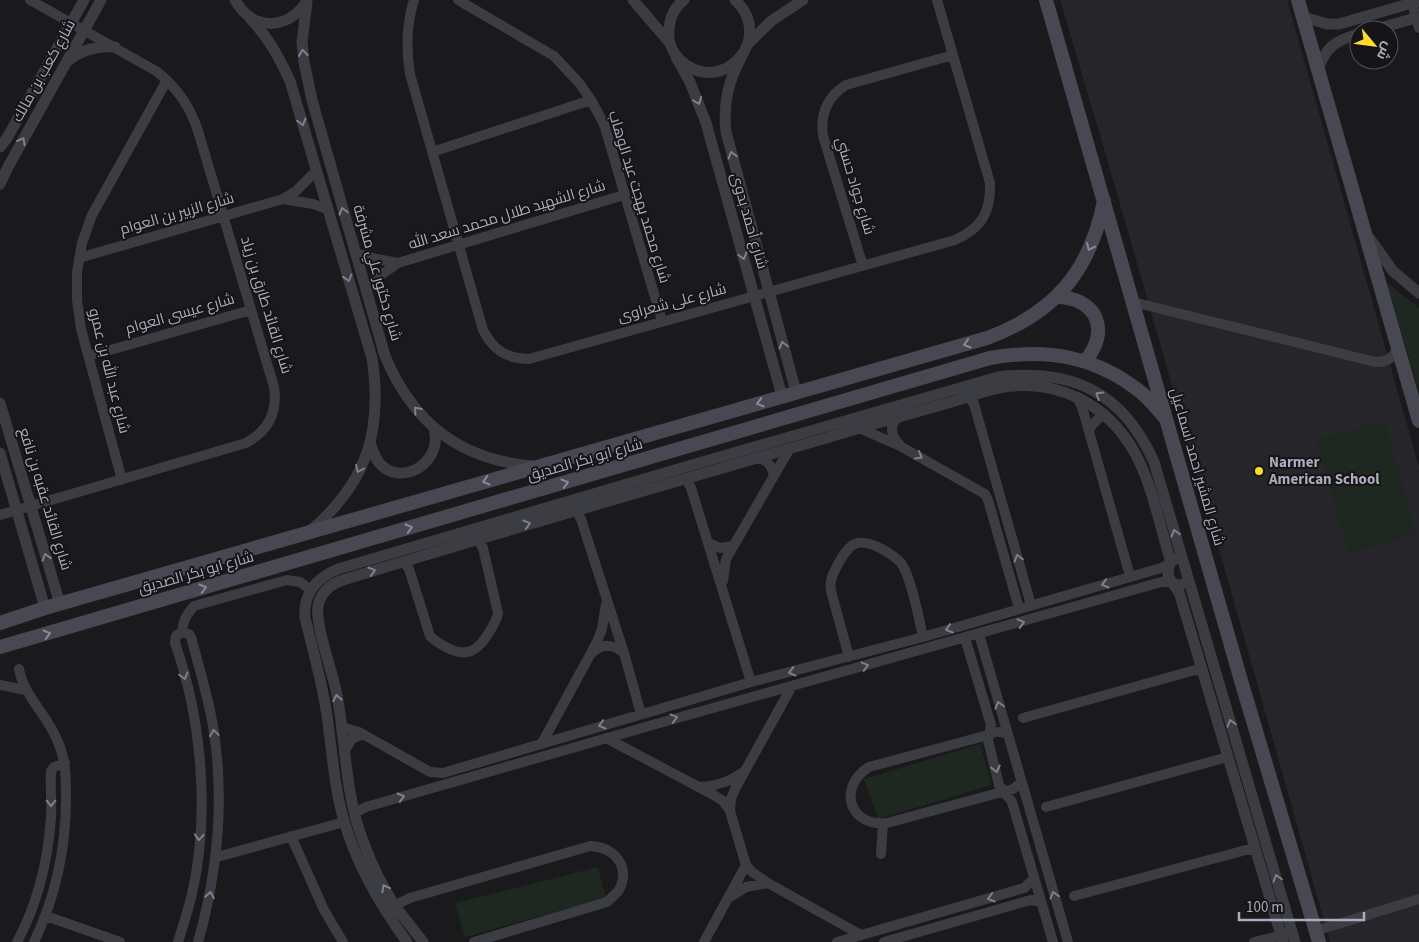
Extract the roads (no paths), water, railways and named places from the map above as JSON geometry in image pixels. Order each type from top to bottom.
[{"type":"main road","name":"شارع المشير احمد اسماعيل","points":[[1046,0],[1317,937]]},
{"type":"main road","points":[[1298,0],[1419,420]]},
{"type":"main road","name":"شارع ابو بكر الصديق","points":[[0,623],[45,608],[987,338],[1024,322],[1056,297],[1083,262],[1093,243],[1104,201]]},
{"type":"main road","points":[[1056,297],[1070,297],[1082,302],[1092,312],[1098,324],[1098,338],[1094,351],[1085,361]]},
{"type":"main road","name":"شارع ابو بكر الصديق","points":[[0,647],[990,358],[1038,353],[1085,361],[1123,380],[1143,395],[1166,419]]},
{"type":"main road","points":[[621,442],[627,465]]},
{"type":"main road","points":[[239,553],[247,575]]},
{"type":"street","name":"شارع القائد طارق بن زياد","points":[[0,515],[246,443],[256,438],[264,430],[273,415],[276,399],[194,120],[183,98],[156,71],[30,0]]},
{"type":"street","name":"شارع كعب بن مالك","points":[[0,147],[7,138],[84,0]]},
{"type":"street","name":"شارع كعب بن مالك","points":[[0,184],[102,0]]},
{"type":"street","name":"شارع دكتور علي مشرفة","points":[[234,0],[275,49],[290,80],[372,358],[376,386],[376,414],[370,442],[360,469],[346,494],[328,516],[306,534]]},
{"type":"street","name":"شارع على شعراوى","points":[[414,0],[408,26],[406,50],[410,74],[458,245],[483,330],[488,340],[496,349],[506,355],[517,358],[529,358],[864,266],[955,240],[974,229],[987,212],[990,198],[990,183],[937,0]]},
{"type":"street","name":"شارع محمد بهجت عبد الوهاب","points":[[458,0],[554,56],[568,70],[591,100],[604,124],[662,321]]},
{"type":"street","points":[[633,0],[670,43]]},
{"type":"street","points":[[670,43],[668,28],[673,14],[684,0]]},
{"type":"street","points":[[735,0],[746,13],[750,28],[749,43]]},
{"type":"street","name":"شارع أحمد بدوى","points":[[796,392],[726,132],[725,109],[729,85],[749,43],[771,21],[803,0]]},
{"type":"street","name":"شارع دكتور علي مشرفة","points":[[307,1],[302,42],[312,100],[385,356],[393,376],[418,413],[434,428],[466,448],[493,460],[537,466]]},
{"type":"street","points":[[250,18],[262,23],[275,24],[288,20],[299,13],[307,1]]},
{"type":"street","points":[[1303,17],[1327,24],[1339,24],[1414,2],[1418,21],[1399,25]]},
{"type":"street","points":[[1318,69],[1323,55],[1331,46],[1349,37]]},
{"type":"street","name":"شارع أحمد بدوى","points":[[670,43],[690,82],[706,123],[782,396]]},
{"type":"street","points":[[68,61],[80,53],[93,48],[115,48]]},
{"type":"street","name":"شارع جواد حسني","points":[[864,266],[823,136],[823,116],[826,107],[831,98],[846,85],[953,55]]},
{"type":"street","points":[[676,57],[688,67],[702,72],[717,72],[731,67],[742,56]]},
{"type":"street","name":"شارع عبد الله بن عمرو","points":[[122,480],[78,314],[76,286],[79,258],[92,215],[167,80]]},
{"type":"street","points":[[432,152],[591,100]]},
{"type":"street","name":"شارع الزبير بن العوام","points":[[79,258],[283,199],[301,186],[316,171]]},
{"type":"street","name":"شارع الشهيد طلال محمد سعد الله","points":[[366,290],[381,275],[398,263],[624,195]]},
{"type":"street","name":"شارع الزبير بن العوام","points":[[283,199],[313,204],[328,210]]},
{"type":"street","points":[[334,233],[348,228]]},
{"type":"street","points":[[1365,233],[1393,271],[1419,293]]},
{"type":"street","name":"شارع الشهيد طلال محمد سعد الله","points":[[355,253],[376,260],[398,263]]},
{"type":"street","points":[[1133,302],[1375,362],[1386,362],[1393,357],[1398,348]]},
{"type":"street","name":"شارع عيسى العوام","points":[[88,356],[251,310]]},
{"type":"street","points":[[756,452],[790,448],[859,428],[898,412],[998,377],[1020,374],[1058,377],[1076,383],[1110,401],[1124,414],[1136,429],[1154,462],[1294,937],[1282,939],[1271,937],[1254,942]]},
{"type":"street","points":[[423,942],[395,905],[372,862],[362,840],[354,813],[337,695],[318,621],[319,603],[328,588],[335,583],[576,510],[756,452],[898,412],[1010,386],[1033,386],[1077,397],[1106,416],[1120,430],[1142,464],[1170,559],[1168,573],[1179,592],[1282,939]]},
{"type":"street","points":[[969,397],[974,404],[1031,605]]},
{"type":"street","points":[[1077,397],[1082,407],[1130,576]]},
{"type":"street","name":"شارع القائد عقبه بن نافع","points":[[0,403],[60,604]]},
{"type":"street","points":[[898,412],[891,431],[894,440],[900,446]]},
{"type":"street","points":[[1089,431],[1096,420],[1101,416],[1106,416]]},
{"type":"street","points":[[370,442],[374,456],[383,466],[396,472],[410,473],[422,467],[432,456],[436,443],[434,428]]},
{"type":"street","points":[[859,428],[900,446],[985,494],[1019,608]]},
{"type":"street","points":[[723,587],[724,566],[733,546],[790,448]]},
{"type":"street","points":[[756,452],[772,469],[774,476]]},
{"type":"street","name":"شارع القائد عقبه بن نافع","points":[[0,453],[45,608]]},
{"type":"street","points":[[691,473],[691,488],[751,682]]},
{"type":"street","points":[[407,942],[370,887],[344,822],[337,791],[322,683],[305,618],[304,608],[310,590],[318,580],[338,568],[691,473]]},
{"type":"street","points":[[576,510],[582,519],[641,714]]},
{"type":"street","points":[[404,562],[409,569],[430,636],[434,641],[455,653],[468,652],[476,649],[483,643],[498,613],[483,548],[477,539]]},
{"type":"street","points":[[709,543],[720,548],[733,546]]},
{"type":"street","points":[[848,657],[830,582],[845,551],[857,543],[872,544],[893,555],[904,568],[923,637]]},
{"type":"street","points":[[341,727],[362,734],[430,772],[443,773],[751,682],[923,637],[1170,564],[1177,558],[1182,559]]},
{"type":"street","points":[[182,632],[183,621],[187,613],[194,606],[287,580],[300,582],[310,590]]},
{"type":"street","points":[[354,813],[366,807],[606,738],[1165,581],[1181,585],[1189,580]]},
{"type":"street","points":[[1081,591],[1085,604]]},
{"type":"street","points":[[542,743],[590,655],[602,628],[606,600]]},
{"type":"street","points":[[178,942],[192,893],[199,848],[201,809],[196,732],[190,698],[175,640],[176,636],[182,632],[189,634],[192,641],[207,695],[218,770],[220,814],[216,857],[208,906],[198,942]]},
{"type":"street","points":[[979,634],[1068,942]]},
{"type":"street","points":[[965,638],[991,725],[988,735],[1000,785],[1012,802],[1053,942]]},
{"type":"street","points":[[176,647],[184,650],[188,648],[192,641]]},
{"type":"street","points":[[590,655],[596,649],[610,645],[624,653]]},
{"type":"street","points":[[19,668],[21,680],[51,726],[59,742],[65,762],[66,823],[62,860],[52,899],[34,942]]},
{"type":"street","points":[[1023,718],[1195,670],[1202,671]]},
{"type":"street","points":[[0,685],[26,690]]},
{"type":"street","points":[[730,811],[731,799],[792,686]]},
{"type":"street","points":[[653,710],[656,724]]},
{"type":"street","points":[[624,719],[628,732]]},
{"type":"street","points":[[1008,734],[998,732],[869,767],[854,780],[851,789],[852,804],[862,818],[869,822],[883,824],[1013,789],[1021,783]]},
{"type":"street","points":[[344,752],[352,739],[362,734]]},
{"type":"street","points":[[606,738],[723,801],[730,811],[746,865],[768,883],[861,936]]},
{"type":"street","points":[[332,752],[344,752]]},
{"type":"street","points":[[1046,807],[1224,758],[1229,759]]},
{"type":"street","points":[[17,942],[28,921],[38,894],[46,862],[52,817],[51,772],[54,767],[65,762]]},
{"type":"street","points":[[698,787],[715,786],[731,780],[745,771]]},
{"type":"street","points":[[216,857],[344,822]]},
{"type":"street","points":[[881,854],[883,824]]},
{"type":"street","points":[[292,836],[324,910],[343,942]]},
{"type":"street","points":[[395,905],[415,897],[590,846],[600,846],[609,850],[617,857],[621,865],[623,878],[618,892],[607,902],[474,942]]},
{"type":"street","points":[[1074,896],[1246,850],[1255,850]]},
{"type":"street","points":[[704,942],[746,865]]},
{"type":"street","points":[[838,942],[1023,888],[1028,886],[1034,879]]},
{"type":"street","points":[[727,899],[746,887],[768,883]]},
{"type":"street","points":[[38,894],[42,904],[52,899]]},
{"type":"street","points":[[1317,937],[1419,899]]},
{"type":"street","points":[[884,942],[1027,900],[1041,902]]},
{"type":"street","points":[[46,916],[120,942]]},
{"type":"place","name":"Narmer American School","points":[[1259,471]]}]
